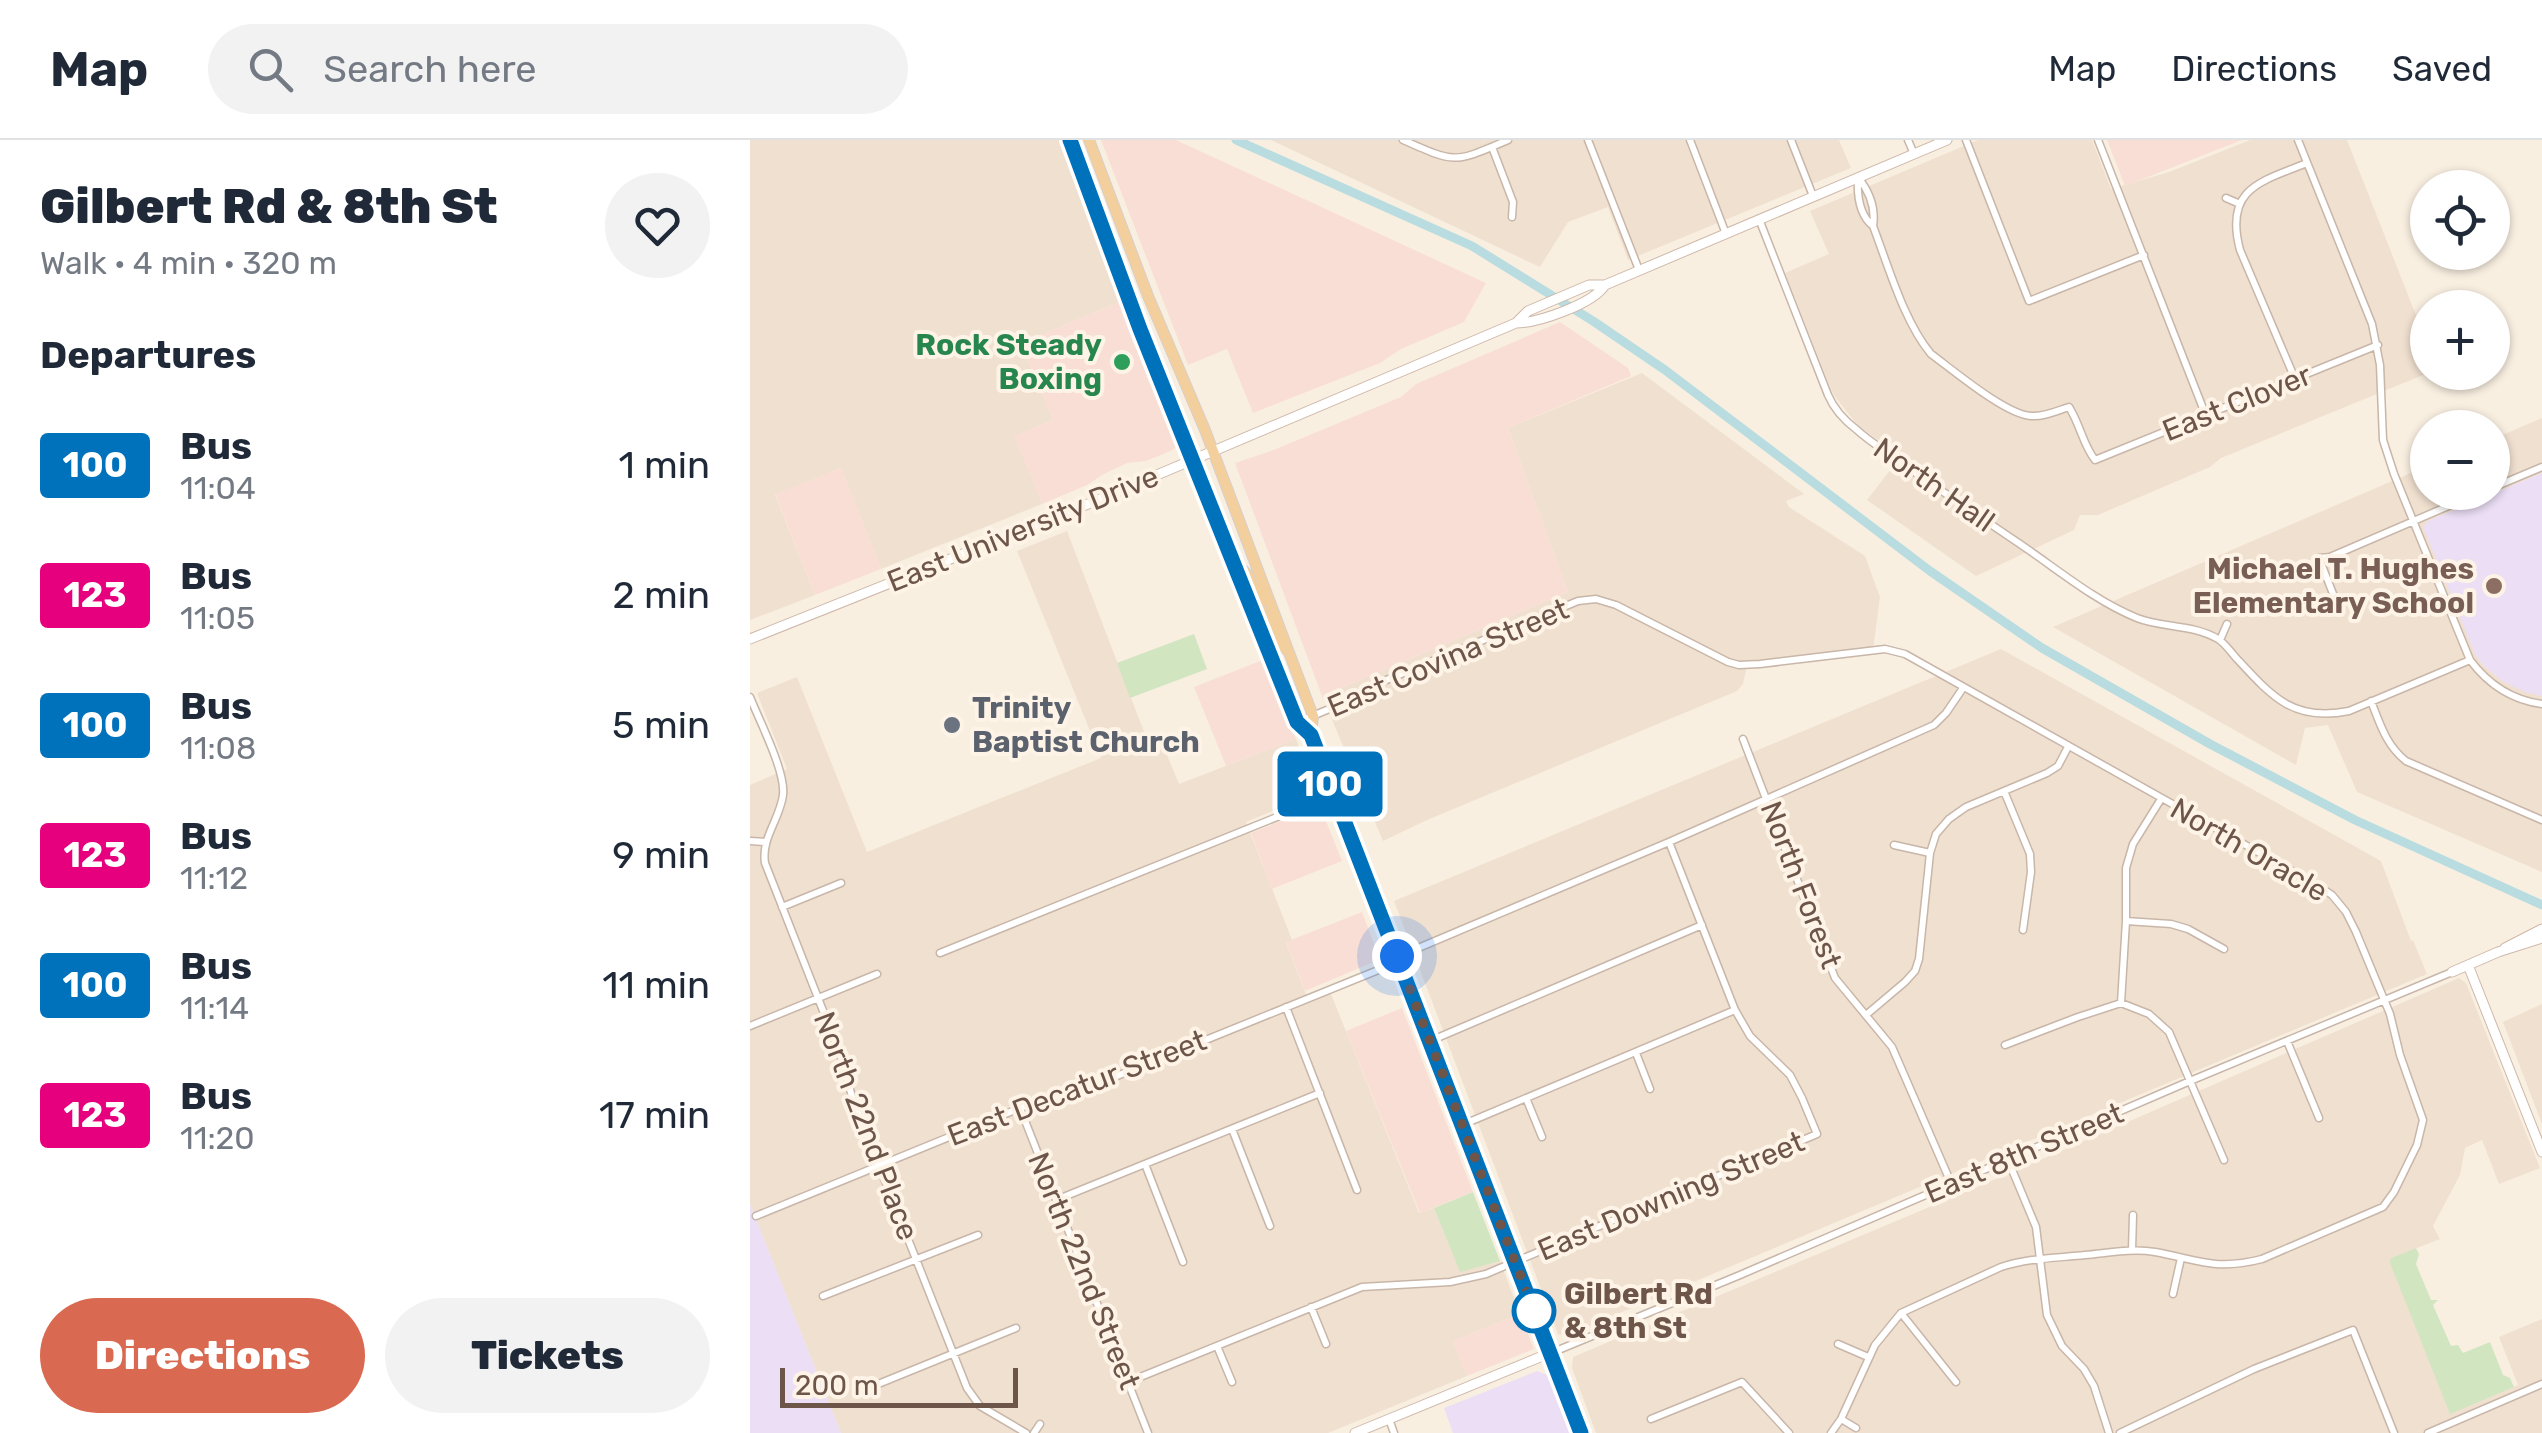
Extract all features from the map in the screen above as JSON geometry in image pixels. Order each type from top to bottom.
[{"type":"main road","points":[[1070,140],[1140,329],[1297,722],[1311,735],[1581,1433]]},
{"type":"main road","points":[[1089,140],[1314,716],[1311,735]]},
{"type":"main road","name":"East University Drive","points":[[750,638],[1213,453],[1516,323],[1528,311],[1589,285],[1604,285],[1946,140]]},
{"type":"main road","points":[[1098,214],[1114,208]]},
{"type":"main road","name":"East University Drive","points":[[1516,323],[1532,323],[1584,301],[1599,294],[1604,285]]},
{"type":"main road","points":[[1140,329],[1159,322]]},
{"type":"main road","points":[[1233,560],[1244,569],[1259,599],[1270,602]]},
{"type":"main road","points":[[1253,610],[1262,611],[1279,645],[1289,652]]},
{"type":"main road","name":"East 8th Street","points":[[2498,952],[2542,929]]},
{"type":"main road","name":"East 8th Street","points":[[2452,972],[2542,938]]},
{"type":"main road","points":[[2468,965],[2538,1133],[2542,1152]]},
{"type":"main road","points":[[1354,1433],[1550,1354]]},
{"type":"street","points":[[1403,140],[1449,159],[1463,158],[1508,140]]},
{"type":"street","points":[[1588,140],[1639,270]]},
{"type":"street","points":[[1690,140],[1726,234]]},
{"type":"street","points":[[1790,140],[1813,196]]},
{"type":"street","points":[[1908,140],[1914,154]]},
{"type":"street","points":[[1966,140],[2029,301],[2144,254]]},
{"type":"street","points":[[2098,140],[2206,416]]},
{"type":"street","points":[[2298,140],[2378,345],[2384,440],[2394,474],[2470,660],[2498,688],[2516,698],[2542,704]]},
{"type":"street","points":[[1492,147],[1513,202],[1512,216]]},
{"type":"street","points":[[2295,379],[2234,229],[2243,197],[2256,186],[2307,162]]},
{"type":"street","name":"East Clover","points":[[1858,178],[1868,190],[1873,226],[1912,326],[1931,354],[2009,410],[2044,416],[2069,407],[2095,460],[2378,345]]},
{"type":"street","points":[[2226,198],[2240,204]]},
{"type":"street","name":"North Hall","points":[[1759,220],[1832,404],[1857,431],[2094,595],[2134,617],[2220,640]]},
{"type":"street","points":[[2510,480],[2542,466]]},
{"type":"street","points":[[2336,604],[2319,558],[2439,510]]},
{"type":"street","name":"East Covina Street","points":[[1297,722],[1346,702],[1367,688],[1578,601],[1596,599],[1616,605],[1739,665],[1885,649]]},
{"type":"street","points":[[2227,624],[2220,640],[2259,682],[2280,702],[2312,714],[2349,711],[2470,660]]},
{"type":"street","name":"North Oracle","points":[[1885,649],[1904,654],[2332,896],[2346,912],[2384,1001],[2423,1120],[2417,1145],[2383,1208],[2262,1259],[2220,1266],[2181,1258]]},
{"type":"street","name":"East Decatur Street","points":[[756,1216],[1020,1108],[1112,1078],[1669,842],[1934,725],[1964,688]]},
{"type":"street","points":[[750,696],[784,791],[766,842],[750,841]]},
{"type":"street","points":[[2372,701],[2386,739],[2406,761],[2542,820]]},
{"type":"street","name":"North Forest","points":[[1743,739],[1835,978],[1892,1047],[1952,1184]]},
{"type":"street","points":[[1866,1015],[1915,971],[1930,853],[1936,834],[1948,819],[1966,807],[2058,766],[2068,747]]},
{"type":"street","points":[[784,791],[793,792]]},
{"type":"street","points":[[2004,791],[2030,854],[2023,930]]},
{"type":"street","points":[[940,953],[1334,794]]},
{"type":"street","points":[[2121,1004],[2126,868],[2132,844],[2161,799]]},
{"type":"street","name":"North 22nd Place","points":[[766,842],[765,863],[953,1353],[973,1399],[1021,1432]]},
{"type":"street","points":[[1462,1125],[1735,1010],[1669,842]]},
{"type":"street","points":[[1894,846],[1930,853]]},
{"type":"street","points":[[782,908],[841,883]]},
{"type":"street","points":[[2126,921],[2171,924],[2224,949]]},
{"type":"street","points":[[1430,1041],[1702,926]]},
{"type":"street","name":"East 8th Street","points":[[1550,1354],[2452,972]]},
{"type":"street","points":[[750,1026],[877,974]]},
{"type":"street","points":[[2006,1045],[2121,1004],[2149,1014],[2170,1032],[2224,1160]]},
{"type":"street","points":[[1286,1006],[1357,1190]]},
{"type":"street","name":"East Downing Street","points":[[1128,1382],[1368,1286],[1478,1277],[1816,1134],[1790,1075],[1750,1036],[1735,1010]]},
{"type":"street","points":[[2287,1041],[2319,1118]]},
{"type":"street","points":[[1636,1052],[1650,1090]]},
{"type":"street","points":[[1056,1200],[1320,1093]]},
{"type":"street","points":[[1526,1098],[1542,1137]]},
{"type":"street","name":"North 22nd Street","points":[[1020,1108],[1148,1433]]},
{"type":"street","points":[[1232,1129],[1270,1226]]},
{"type":"street","points":[[2008,1160],[2036,1227],[2047,1316],[2062,1346],[2094,1386],[2110,1433]]},
{"type":"street","points":[[1145,1164],[1182,1262]]},
{"type":"street","points":[[2132,1250],[2133,1215]]},
{"type":"street","points":[[823,1296],[978,1235]]},
{"type":"street","points":[[1830,1433],[1841,1419],[1868,1357],[1901,1312],[2015,1262],[2132,1250],[2153,1252],[2181,1258],[2173,1294]]},
{"type":"street","points":[[1311,1307],[1326,1344]]},
{"type":"street","points":[[1901,1312],[1956,1382]]},
{"type":"street","points":[[861,1391],[1016,1328]]},
{"type":"street","points":[[2120,1433],[2254,1369],[2353,1330],[2394,1433]]},
{"type":"street","points":[[1838,1344],[1868,1357]]},
{"type":"street","points":[[1217,1346],[1232,1382]]},
{"type":"street","points":[[1651,1419],[1742,1382],[1788,1433]]},
{"type":"street","points":[[2428,1433],[2542,1384]]},
{"type":"street","points":[[1389,1419],[1394,1433]]},
{"type":"street","points":[[1841,1419],[1856,1428]]},
{"type":"street","points":[[1034,1433],[1040,1424]]},
{"type":"shaded area","points":[[750,140],[1062,140],[1122,301],[1021,343],[1053,420],[1015,436],[1042,504],[881,569],[841,468],[775,495],[815,595],[750,620]]},
{"type":"shaded area","points":[[1101,140],[1176,140],[1486,283],[1464,322],[1401,349],[1380,363],[1253,413],[1227,349],[1188,365]]},
{"type":"shaded area","points":[[1271,140],[1839,140],[1851,168],[1628,260],[1608,207],[1568,222],[1540,267]]},
{"type":"shaded area","points":[[1978,140],[2092,140],[2111,189],[2169,172],[2250,140],[2347,140],[2410,300],[2410,380],[2221,458],[2210,467],[2098,515],[2080,515],[2074,530],[1976,576],[1867,500],[1901,456],[1858,426],[1833,394],[1785,273],[1829,254],[1810,211]]},
{"type":"shaded area","points":[[2107,140],[2242,140],[2125,186]]},
{"type":"shaded area","points":[[1122,301],[1177,445],[1146,461],[1127,463],[1042,504],[1014,436],[1053,420],[1021,343]]},
{"type":"shaded area","points":[[1560,322],[1628,368],[1631,376],[1508,428],[1568,592],[1322,696],[1235,463],[1401,397],[1416,384]]},
{"type":"shaded area","points":[[1642,373],[1804,494],[1786,501],[1789,507],[1865,556],[1880,597],[1873,650],[1747,665],[1743,684],[1737,691],[1383,841],[1322,696],[1568,592],[1508,428]]},
{"type":"shaded area","points":[[2542,418],[2542,473],[2510,486],[2510,432]]},
{"type":"shaded area","points":[[841,468],[881,569],[815,595],[775,494]]},
{"type":"shaded area","points":[[2410,473],[2410,510],[2454,510],[2428,521],[2482,664],[2502,681],[2542,696],[2542,872],[2357,792],[2328,725],[2305,728],[2296,765],[2053,627]]},
{"type":"shaded area","name":"Michael T. Hughes Elementary School","points":[[2542,473],[2542,696],[2502,681],[2482,664],[2423,527],[2454,510],[2510,510],[2510,486]]},
{"type":"shaded area","points":[[1067,531],[1146,737],[1158,733],[1179,784],[1296,739],[1316,793],[1246,822],[1292,940],[1286,943],[1307,997],[1329,989],[1419,1213],[1434,1208],[1460,1271],[1500,1261],[1520,1314],[1453,1341],[1467,1376],[1328,1433],[841,1433],[750,1204],[750,785],[787,769],[757,693],[797,677],[867,852],[1101,758],[1017,551]]},
{"type":"shaded area","points":[[2001,649],[2381,861],[2427,974],[1565,1336],[1558,1334],[1394,901]]},
{"type":"shaded area","points":[[1265,659],[1296,739],[1226,766],[1194,687]]},
{"type":"shaded area","points":[[1317,807],[1342,861],[1272,889],[1251,833]]},
{"type":"shaded area","points":[[1362,912],[1377,952],[1376,961],[1305,991],[1286,942]]},
{"type":"shaded area","points":[[2459,978],[2466,983],[2540,1168],[2499,1184],[2482,1140],[2465,1148],[2460,1175],[2433,1226],[2440,1239],[2391,1258],[2450,1413],[2518,1385],[2499,1337],[2542,1319],[2542,1433],[1596,1433],[1572,1368],[1573,1357]]},
{"type":"shaded area","points":[[2542,1004],[2542,1124],[2503,1022]]},
{"type":"shaded area","points":[[1402,1008],[1473,1192],[1420,1213],[1346,1031]]},
{"type":"shaded area","points":[[750,1204],[841,1433],[750,1433]]},
{"type":"shaded area","points":[[1520,1314],[1534,1349],[1467,1376],[1453,1341]]},
{"type":"shaded area","points":[[1537,1371],[1547,1375],[1570,1433],[1453,1433],[1444,1408]]},
{"type":"green space","points":[[1194,634],[1207,669],[1130,698],[1117,663]]},
{"type":"green space","points":[[1473,1192],[1500,1261],[1460,1272],[1434,1208]]},
{"type":"green space","points":[[2416,1248],[2416,1264],[2431,1300],[2438,1300],[2433,1305],[2451,1346],[2458,1345],[2463,1353],[2490,1342],[2503,1375],[2510,1378],[2514,1387],[2450,1414],[2390,1263],[2391,1258]]},
{"type":"waterway","points":[[1236,140],[1472,246],[1593,321],[1665,370],[1930,571],[2042,648],[2210,744],[2355,820],[2542,905]]},
{"type":"bus line","name":"100","points":[[1070,140],[1140,329],[1297,722],[1311,735],[1581,1433]]},
{"type":"place","name":"Rock Steady Boxing","points":[[1122,362]]},
{"type":"place","name":"Michael T. Hughes Elementary School","points":[[2494,586]]},
{"type":"place","name":"Trinity Baptist Church","points":[[952,725]]},
{"type":"place","name":"Gilbert Rd & 8th St","points":[[1534,1311]]},
{"type":"route","points":[[1397,956],[1534,1311]]}]
